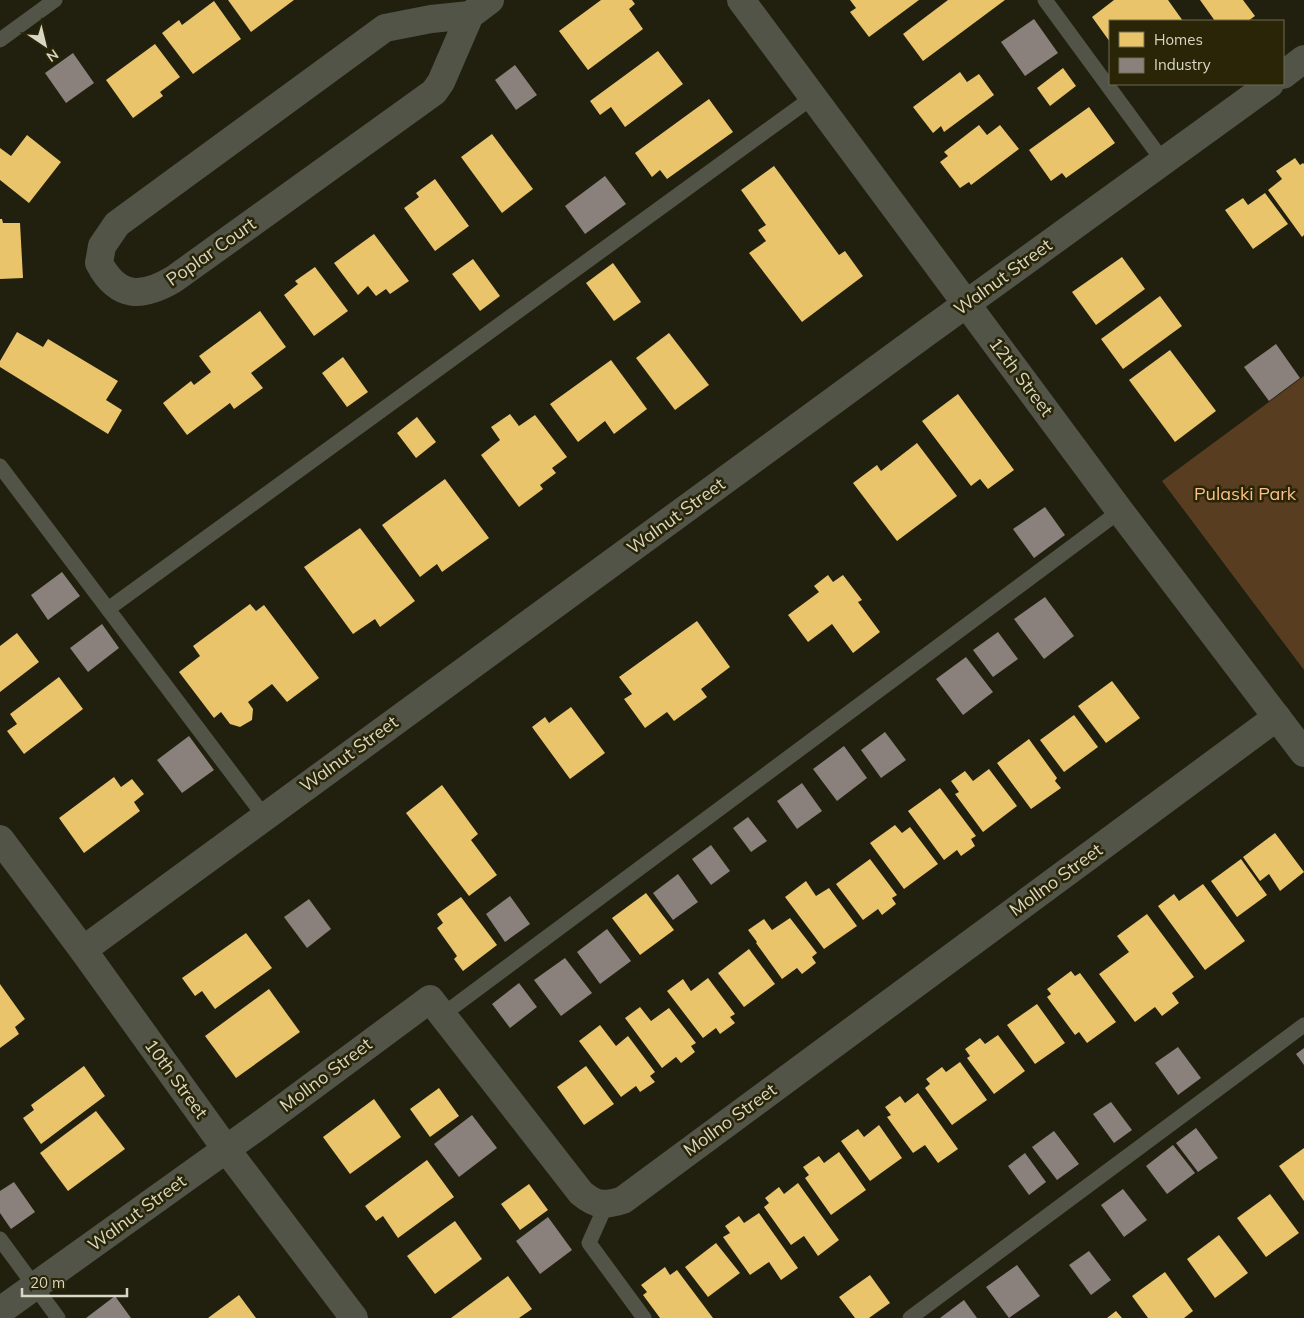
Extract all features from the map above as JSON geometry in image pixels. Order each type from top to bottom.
[{"type":"street","name":"12th Street","points":[[741,0],[1120,511],[1304,753]]},
{"type":"street","name":"Poplar Court","points":[[480,8],[434,92],[182,274],[157,289],[137,292],[117,288],[104,274],[99,263],[102,246],[117,224],[386,28],[480,8]]},
{"type":"street","points":[[1284,74],[1304,59]]},
{"type":"street","name":"Walnut Street","points":[[83,950],[264,816],[1269,85]]},
{"type":"street","name":"Mollno Street","points":[[226,1149],[430,999],[441,1016],[581,1194],[592,1202],[606,1205],[623,1200],[1277,717]]},
{"type":"street","name":"10th Street","points":[[0,839],[83,950],[226,1149],[354,1318]]},
{"type":"street","name":"Walnut Street","points":[[0,1312],[226,1149]]},
{"type":"lane","points":[[0,40],[55,0]]},
{"type":"lane","points":[[1045,0],[1163,161]]},
{"type":"lane","points":[[108,609],[813,97]]},
{"type":"lane","points":[[0,466],[264,816]]},
{"type":"lane","points":[[441,1016],[1120,511]]},
{"type":"lane","points":[[910,1318],[1304,1025]]},
{"type":"lane","points":[[606,1205],[589,1243],[644,1318]]},
{"type":"lane","points":[[0,1239],[58,1318]]},
{"type":"green space","name":"Pulaski Park","points":[[1304,376],[1304,670],[1162,481]]},
{"type":"building: Homes","points":[[228,0],[294,0],[251,32]]},
{"type":"building: Homes","points":[[601,0],[632,0],[635,4],[629,9],[643,29],[588,70],[559,31]]},
{"type":"building: Homes","points":[[850,0],[919,0],[869,37],[850,12],[856,8]]},
{"type":"building: Homes","points":[[948,0],[1005,0],[923,61],[903,34]]},
{"type":"building: Homes","points":[[1114,0],[1168,0],[1182,20],[1109,20],[1109,41],[1092,17]]},
{"type":"building: Homes","points":[[1200,0],[1243,0],[1255,16],[1249,20],[1214,20]]},
{"type":"building: Homes","points":[[214,1],[241,39],[193,74],[162,33],[179,20],[182,25]]},
{"type":"building: Homes","points":[[155,44],[180,77],[160,92],[163,96],[133,118],[106,80]]},
{"type":"building: Homes","points":[[658,51],[683,84],[625,127],[611,107],[600,115],[590,101]]},
{"type":"building: Homes","points":[[1063,68],[1076,86],[1050,106],[1037,88]]},
{"type":"building: Homes","points":[[960,72],[967,82],[979,74],[994,95],[944,132],[941,126],[933,133],[913,107]]},
{"type":"building: Homes","points":[[709,99],[733,132],[667,179],[660,170],[652,177],[635,153]]},
{"type":"building: Homes","points":[[1089,107],[1115,143],[1066,178],[1062,173],[1051,181],[1029,150]]},
{"type":"building: Homes","points":[[979,125],[987,135],[1000,125],[1019,149],[971,185],[969,182],[960,188],[940,162],[948,156],[944,152]]},
{"type":"building: Homes","points":[[492,134],[533,189],[502,213],[461,157]]},
{"type":"building: Homes","points":[[27,135],[61,162],[29,203],[0,180],[0,148],[11,156]]},
{"type":"building: Homes","points":[[1295,158],[1300,165],[1304,164],[1304,235],[1302,237],[1268,190],[1282,179],[1276,171]]},
{"type":"building: Homes","points":[[774,166],[839,255],[845,251],[863,276],[802,322],[749,253],[766,241],[758,230],[766,225],[741,190]]},
{"type":"building: Homes","points":[[435,179],[469,226],[435,251],[404,208],[419,197],[416,193]]},
{"type":"building: Homes","points":[[1265,193],[1288,224],[1253,249],[1225,210],[1243,198],[1248,205]]},
{"type":"building: Homes","points":[[0,219],[2,219],[3,223],[20,223],[23,278],[0,279]]},
{"type":"building: Homes","points":[[374,234],[409,281],[390,294],[386,289],[376,296],[368,286],[358,295],[334,263]]},
{"type":"building: Homes","points":[[1122,257],[1145,289],[1096,325],[1072,292]]},
{"type":"building: Homes","points":[[473,259],[500,296],[480,311],[452,274]]},
{"type":"building: Homes","points":[[613,263],[641,302],[614,321],[586,283]]},
{"type":"building: Homes","points":[[315,267],[348,311],[314,336],[284,295],[298,284],[295,281]]},
{"type":"building: Homes","points":[[1160,296],[1182,326],[1123,369],[1101,339]]},
{"type":"building: Homes","points":[[260,311],[286,347],[251,373],[263,388],[234,409],[230,403],[187,435],[163,403],[191,381],[194,385],[211,372],[199,356]]},
{"type":"building: Homes","points":[[17,332],[43,347],[48,339],[118,381],[106,400],[122,410],[108,434],[0,367],[0,361]]},
{"type":"building: Homes","points":[[669,333],[709,385],[675,410],[636,358]]},
{"type":"building: Homes","points":[[1170,350],[1216,411],[1175,442],[1129,380]]},
{"type":"building: Homes","points":[[343,357],[368,392],[347,407],[322,373]]},
{"type":"building: Homes","points":[[611,360],[647,409],[614,434],[605,421],[578,442],[550,404]]},
{"type":"building: Homes","points":[[958,394],[1014,470],[988,489],[980,479],[971,486],[922,421]]},
{"type":"building: Homes","points":[[510,414],[519,426],[535,415],[567,457],[552,468],[556,473],[540,485],[543,489],[519,507],[481,455],[500,440],[491,427]]},
{"type":"building: Homes","points":[[417,417],[436,442],[416,458],[397,433]]},
{"type":"building: Homes","points":[[917,443],[957,496],[897,541],[853,483],[877,465],[881,471]]},
{"type":"building: Homes","points":[[445,479],[489,538],[442,572],[437,564],[420,577],[382,525]]},
{"type":"building: Homes","points":[[360,528],[415,601],[380,627],[375,619],[353,634],[304,567]]},
{"type":"building: Homes","points":[[828,575],[833,582],[843,575],[862,600],[858,602],[880,632],[853,653],[832,624],[808,642],[788,615],[819,592],[814,586]]},
{"type":"building: Homes","points":[[250,604],[256,611],[264,605],[319,678],[287,702],[272,684],[248,702],[253,709],[252,720],[240,727],[230,724],[221,712],[214,718],[179,672],[200,656],[193,646]]},
{"type":"building: Homes","points":[[697,621],[730,667],[701,689],[707,697],[674,721],[667,712],[645,728],[624,699],[632,694],[619,677]]},
{"type":"building: Homes","points":[[17,633],[39,662],[0,692],[0,646]]},
{"type":"building: Homes","points":[[59,677],[83,709],[24,754],[7,731],[17,724],[10,714]]},
{"type":"building: Homes","points":[[1112,681],[1140,718],[1106,743],[1078,706]]},
{"type":"building: Homes","points":[[571,707],[605,753],[570,779],[532,727],[545,717],[549,723]]},
{"type":"building: Homes","points":[[1074,715],[1098,747],[1064,772],[1040,740]]},
{"type":"building: Homes","points":[[1029,739],[1057,778],[1055,781],[1061,788],[1031,809],[997,763]]},
{"type":"building: Homes","points":[[989,769],[1017,806],[983,832],[955,794],[959,792],[951,781],[965,771],[973,781]]},
{"type":"building: Homes","points":[[114,777],[121,787],[132,779],[144,794],[134,802],[140,811],[84,853],[59,818]]},
{"type":"building: Homes","points":[[442,785],[478,834],[471,840],[497,875],[469,896],[406,813]]},
{"type":"building: Homes","points":[[940,788],[976,836],[971,839],[975,846],[961,856],[957,850],[944,860],[908,811]]},
{"type":"building: Homes","points":[[895,825],[902,833],[910,827],[938,864],[904,889],[870,843]]},
{"type":"building: Homes","points":[[1275,833],[1304,872],[1280,891],[1269,874],[1260,881],[1243,857]]},
{"type":"building: Homes","points":[[870,859],[897,895],[892,898],[896,904],[882,915],[878,909],[863,920],[836,884]]},
{"type":"building: Homes","points":[[1241,859],[1267,895],[1237,917],[1211,881]]},
{"type":"building: Homes","points":[[806,881],[816,896],[829,888],[857,926],[824,949],[785,897]]},
{"type":"building: Homes","points":[[1203,884],[1245,941],[1205,970],[1158,906],[1174,894],[1179,901]]},
{"type":"building: Homes","points":[[646,893],[674,930],[640,955],[612,918]]},
{"type":"building: Homes","points":[[461,897],[497,945],[463,971],[454,959],[457,956],[437,928],[443,923],[437,914]]},
{"type":"building: Homes","points":[[1147,914],[1194,977],[1172,993],[1179,1003],[1162,1016],[1155,1007],[1135,1022],[1099,974],[1129,952],[1117,936]]},
{"type":"building: Homes","points":[[790,918],[817,953],[812,957],[816,963],[802,974],[797,968],[782,979],[748,930],[764,919],[772,930]]},
{"type":"building: Homes","points":[[246,933],[272,968],[215,1009],[202,991],[195,996],[182,978]]},
{"type":"building: Homes","points":[[749,949],[775,984],[744,1007],[718,973]]},
{"type":"building: Homes","points":[[1071,971],[1075,976],[1080,973],[1116,1022],[1087,1043],[1079,1032],[1075,1035],[1047,997],[1051,994],[1047,989]]},
{"type":"building: Homes","points":[[708,978],[735,1014],[730,1017],[735,1023],[720,1034],[716,1028],[703,1038],[667,991],[683,979],[691,991]]},
{"type":"building: Homes","points":[[0,984],[25,1019],[15,1027],[19,1034],[0,1048]]},
{"type":"building: Homes","points":[[269,989],[300,1032],[236,1078],[205,1036]]},
{"type":"building: Homes","points":[[1037,1004],[1065,1043],[1035,1064],[1007,1025]]},
{"type":"building: Homes","points":[[640,1007],[651,1021],[669,1008],[696,1043],[691,1046],[695,1052],[681,1063],[676,1057],[662,1068],[625,1018]]},
{"type":"building: Homes","points":[[600,1025],[616,1046],[628,1036],[655,1072],[650,1076],[655,1082],[640,1092],[636,1086],[621,1097],[579,1041]]},
{"type":"building: Homes","points":[[998,1035],[1025,1071],[994,1094],[967,1058],[970,1056],[965,1049],[980,1038],[985,1044]]},
{"type":"building: Homes","points":[[960,1062],[987,1100],[952,1125],[925,1088],[930,1084],[926,1079],[942,1067],[946,1072]]},
{"type":"building: Homes","points":[[84,1066],[105,1096],[41,1144],[23,1118],[34,1110],[31,1105]]},
{"type":"building: Homes","points":[[586,1066],[614,1104],[584,1125],[557,1087]]},
{"type":"building: Homes","points":[[439,1088],[459,1116],[430,1137],[410,1109]]},
{"type":"building: Homes","points":[[918,1093],[958,1149],[938,1163],[925,1145],[913,1153],[887,1117],[891,1115],[885,1107],[900,1096],[905,1103]]},
{"type":"building: Homes","points":[[374,1099],[401,1137],[350,1174],[323,1137]]},
{"type":"building: Homes","points":[[96,1111],[125,1149],[68,1191],[40,1153]]},
{"type":"building: Homes","points":[[879,1125],[902,1158],[870,1181],[841,1141],[858,1129],[864,1137]]},
{"type":"building: Homes","points":[[1304,1148],[1304,1201],[1279,1166]]},
{"type":"building: Homes","points":[[839,1152],[866,1190],[831,1215],[805,1178],[809,1175],[803,1167],[819,1156],[824,1163]]},
{"type":"building: Homes","points":[[427,1160],[454,1197],[398,1238],[383,1216],[376,1221],[365,1206]]},
{"type":"building: Homes","points":[[798,1183],[839,1240],[818,1256],[804,1236],[791,1245],[764,1207],[769,1203],[765,1198],[779,1187],[784,1194]]},
{"type":"building: Homes","points":[[529,1184],[548,1210],[520,1230],[501,1204]]},
{"type":"building: Homes","points":[[1270,1194],[1299,1233],[1266,1257],[1237,1218]]},
{"type":"building: Homes","points":[[759,1213],[798,1268],[781,1280],[769,1262],[750,1275],[723,1237],[730,1233],[725,1226],[739,1216],[744,1223]]},
{"type":"building: Homes","points":[[455,1221],[482,1259],[435,1294],[407,1256]]},
{"type":"building: Homes","points":[[1219,1235],[1248,1273],[1215,1298],[1187,1259]]},
{"type":"building: Homes","points":[[716,1243],[740,1273],[708,1297],[685,1267]]},
{"type":"building: Homes","points":[[665,1267],[670,1275],[677,1270],[713,1318],[660,1318],[643,1295],[647,1292],[641,1285]]},
{"type":"building: Homes","points":[[1165,1272],[1193,1311],[1184,1318],[1148,1318],[1132,1296]]},
{"type":"building: Homes","points":[[870,1275],[890,1303],[869,1318],[855,1318],[839,1297]]},
{"type":"building: Homes","points":[[508,1276],[532,1309],[519,1318],[451,1318]]},
{"type":"building: Homes","points":[[239,1295],[256,1318],[208,1318]]},
{"type":"building: Homes","points":[[1116,1311],[1122,1318],[1107,1318]]},
{"type":"building: Industry","points":[[1034,19],[1058,53],[1025,76],[1001,42]]},
{"type":"building: Industry","points":[[73,53],[94,83],[66,103],[45,73]]},
{"type":"building: Industry","points":[[515,65],[537,95],[516,110],[495,80]]},
{"type":"building: Industry","points":[[605,176],[626,204],[585,234],[565,206]]},
{"type":"building: Industry","points":[[1276,344],[1300,378],[1269,401],[1244,367]]},
{"type":"building: Industry","points":[[1045,507],[1065,535],[1034,558],[1013,529]]},
{"type":"building: Industry","points":[[62,572],[80,596],[48,620],[31,595]]},
{"type":"building: Industry","points":[[1045,597],[1074,636],[1044,659],[1014,619]]},
{"type":"building: Industry","points":[[102,624],[119,648],[88,672],[70,648]]},
{"type":"building: Industry","points":[[998,632],[1018,659],[993,677],[973,650]]},
{"type":"building: Industry","points":[[966,657],[993,692],[963,715],[936,679]]},
{"type":"building: Industry","points":[[885,732],[906,760],[881,778],[861,750]]},
{"type":"building: Industry","points":[[189,736],[214,770],[182,793],[157,760]]},
{"type":"building: Industry","points":[[844,746],[867,778],[837,801],[813,769]]},
{"type":"building: Industry","points":[[802,783],[822,811],[797,829],[777,801]]},
{"type":"building: Industry","points":[[748,817],[767,841],[751,852],[733,828]]},
{"type":"building: Industry","points":[[711,845],[730,871],[711,885],[692,859]]},
{"type":"building: Industry","points":[[678,874],[698,902],[673,920],[653,893]]},
{"type":"building: Industry","points":[[510,896],[530,924],[505,942],[486,914]]},
{"type":"building: Industry","points":[[309,899],[331,929],[307,948],[284,917]]},
{"type":"building: Industry","points":[[607,929],[631,961],[600,984],[577,952]]},
{"type":"building: Industry","points":[[565,958],[592,993],[561,1016],[534,980]]},
{"type":"building: Industry","points":[[519,983],[537,1007],[510,1028],[492,1004]]},
{"type":"building: Industry","points":[[1178,1047],[1201,1078],[1178,1095],[1155,1063]]},
{"type":"building: Industry","points":[[1304,1048],[1304,1065],[1296,1054]]},
{"type":"building: Industry","points":[[1111,1102],[1132,1130],[1114,1143],[1093,1114]]},
{"type":"building: Industry","points":[[472,1115],[497,1148],[459,1177],[434,1144]]},
{"type":"building: Industry","points":[[1196,1128],[1218,1158],[1198,1172],[1176,1143]]},
{"type":"building: Industry","points":[[1054,1131],[1079,1164],[1057,1180],[1032,1147]]},
{"type":"building: Industry","points":[[1173,1145],[1195,1173],[1167,1194],[1146,1166]]},
{"type":"building: Industry","points":[[1025,1153],[1046,1182],[1029,1195],[1008,1166]]},
{"type":"building: Industry","points":[[14,1182],[35,1212],[11,1229],[0,1213],[0,1191]]},
{"type":"building: Industry","points":[[1123,1189],[1147,1220],[1124,1237],[1101,1205]]},
{"type":"building: Industry","points":[[548,1217],[572,1250],[540,1274],[516,1241]]},
{"type":"building: Industry","points":[[1089,1251],[1111,1280],[1091,1295],[1069,1265]]},
{"type":"building: Industry","points":[[1017,1265],[1040,1296],[1009,1318],[986,1287]]},
{"type":"building: Industry","points":[[115,1296],[131,1318],[86,1318]]},
{"type":"building: Industry","points":[[964,1300],[977,1318],[940,1318]]}]
